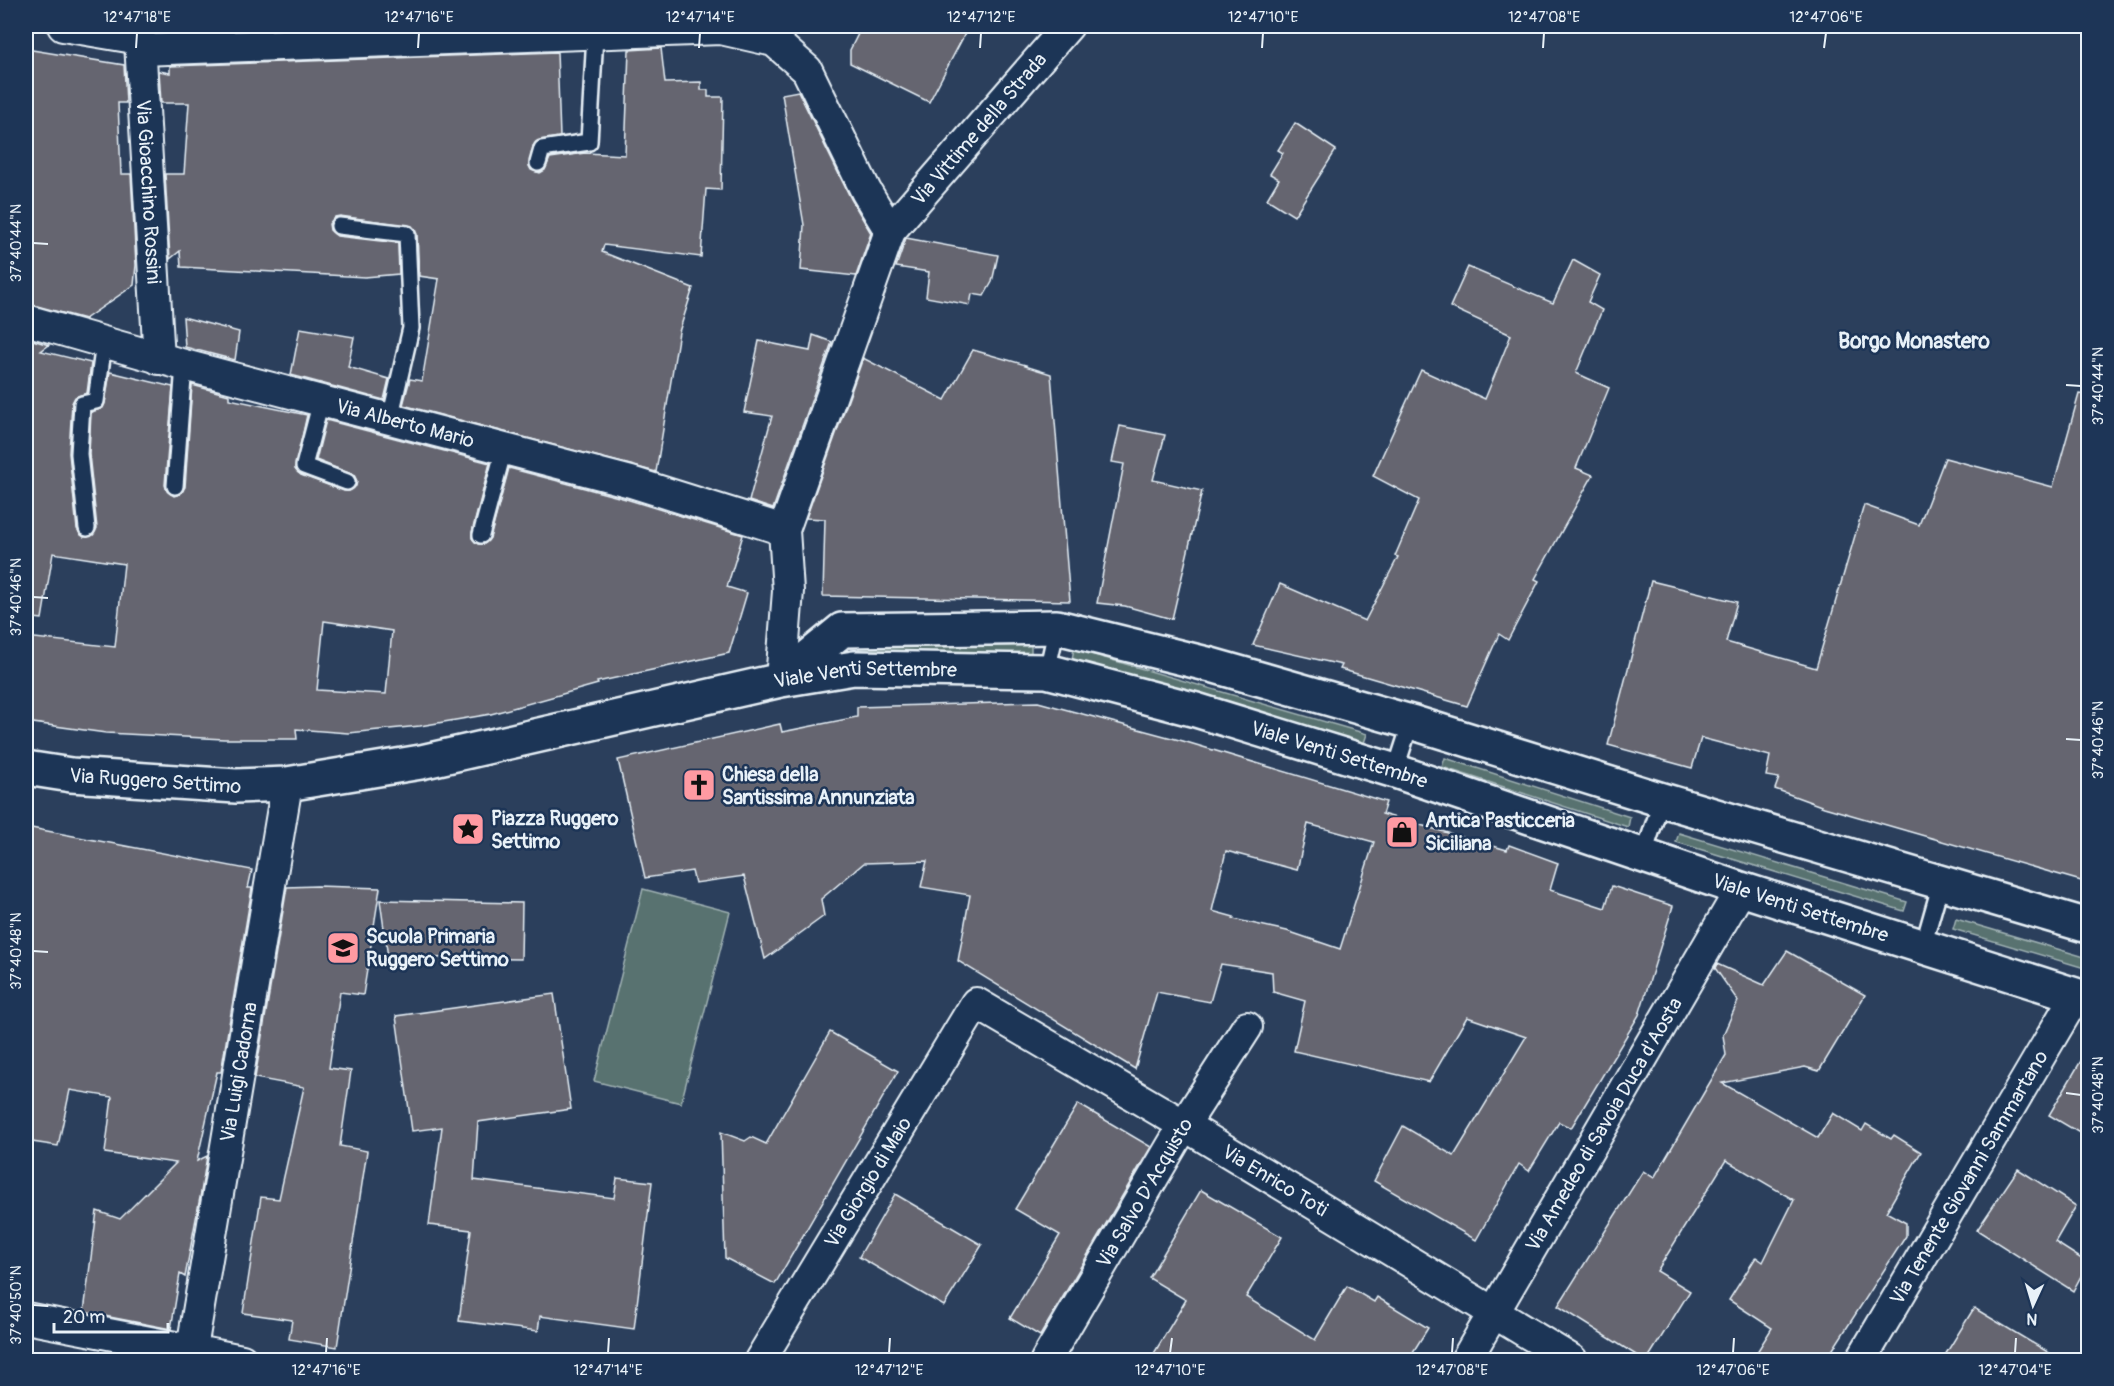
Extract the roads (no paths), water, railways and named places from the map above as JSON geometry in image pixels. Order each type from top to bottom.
[{"type":"street","points":[[63,26],[140,38],[550,31],[595,35],[625,30],[721,28],[774,41],[807,70],[866,191],[890,231],[784,530],[788,591],[781,680],[421,762],[286,784]]},
{"type":"street","name":"Via Vittime della Strada","points":[[890,231],[1068,26]]},
{"type":"street","name":"Via Gioacchino Rossini","points":[[140,38],[171,362]]},
{"type":"street","name":"Via Alberto Mario","points":[[26,320],[171,362],[631,482],[784,530]]},
{"type":"street","name":"Viale Venti Settembre","points":[[781,680],[842,630],[1057,627],[1210,665],[1411,722],[1662,800],[2088,926]]},
{"type":"street","name":"Viale Venti Settembre","points":[[781,680],[854,668],[1047,671],[1196,710],[1395,771],[1741,889],[2082,997]]},
{"type":"street","name":"Via Ruggero Settimo","points":[[26,768],[71,775],[236,786],[286,784]]},
{"type":"street","name":"Via Luigi Cadorna","points":[[191,1356],[286,784]]},
{"type":"street","name":"Via Amedeo di Savoia Duca d'Aosta","points":[[1466,1360],[1741,889]]},
{"type":"street","name":"Via Tenente Giovanni Sammartano","points":[[1861,1360],[2082,997]]},
{"type":"street","name":"Via Enrico Toti","points":[[976,1003],[1184,1125],[1572,1360]]},
{"type":"street","name":"Via Giorgio di Maio","points":[[760,1360],[976,1003]]},
{"type":"street","name":"Via Salvo D'Acquisto","points":[[1046,1360],[1184,1125],[1247,1027]]},
{"type":"street","points":[[26,1318],[191,1356],[242,1360]]},
{"type":"lane","points":[[538,163],[542,149],[589,142],[595,35]]},
{"type":"lane","points":[[339,226],[406,234],[411,328],[390,419]]},
{"type":"lane","points":[[87,528],[79,454],[82,404],[96,401],[104,343]]},
{"type":"lane","points":[[171,362],[175,486]]},
{"type":"lane","points":[[321,401],[304,466],[347,482]]},
{"type":"lane","points":[[481,535],[504,449]]},
{"type":"lane","points":[[1047,671],[1057,627]]},
{"type":"lane","points":[[1395,771],[1411,722]]},
{"type":"lane","points":[[1643,856],[1662,800]]},
{"type":"lane","points":[[1923,946],[1941,883]]},
{"type":"place","name":"Chiesa della Santissima Annunziata","points":[[699,785]]},
{"type":"place","name":"Piazza Ruggero Settimo","points":[[468,829]]},
{"type":"place","name":"Antica Pasticceria Siciliana","points":[[1402,832]]},
{"type":"place","name":"Scuola Primaria Ruggero Settimo","points":[[343,948]]},
{"type":"district","name":"Borgo Monastero","points":[[1914,341]]}]
